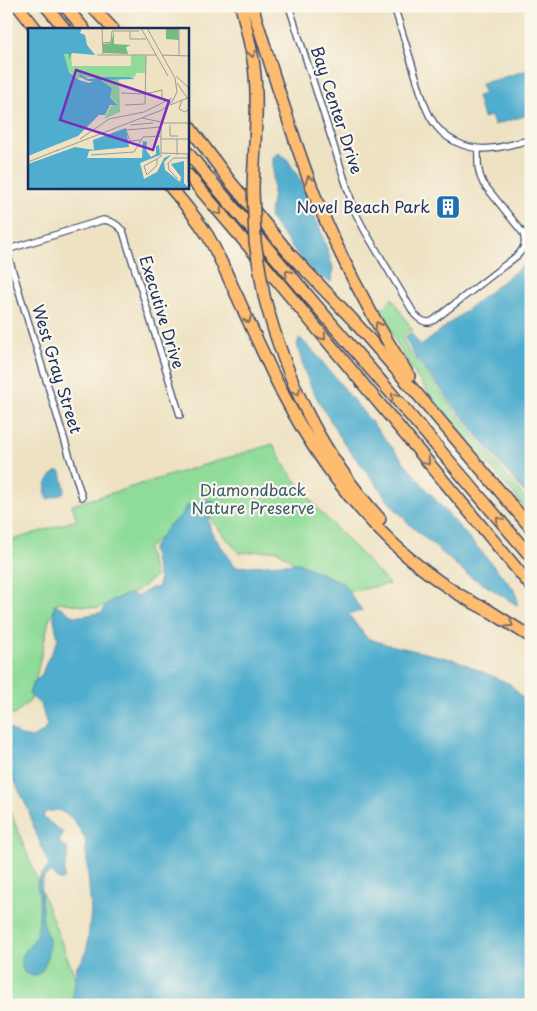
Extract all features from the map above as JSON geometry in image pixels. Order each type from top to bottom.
[{"type":"highway","points":[[11,6],[22,11],[35,28]]},
{"type":"highway","points":[[46,6],[64,28]]},
{"type":"highway","points":[[65,6],[83,28]]},
{"type":"highway","points":[[91,6],[112,28]]},
{"type":"highway","points":[[241,6],[254,67],[256,91],[253,189],[255,242],[264,296],[283,359],[294,386],[319,435],[344,474],[371,509],[413,552],[435,571],[489,611]]},
{"type":"highway","points":[[252,6],[301,158],[334,239],[352,278],[378,324],[432,411]]},
{"type":"highway","points":[[189,126],[229,180],[289,252],[432,411],[531,528]]},
{"type":"highway","points":[[189,155],[267,250],[531,557]]},
{"type":"highway","points":[[189,176],[531,586]]},
{"type":"highway","points":[[172,189],[190,210],[208,236],[288,403],[319,455],[339,483],[376,526],[415,562],[458,594],[531,637]]},
{"type":"street","name":"Bay Center Drive","points":[[290,6],[355,212],[415,315],[420,320],[426,322],[432,322],[524,249],[526,242],[523,233],[480,176],[478,149]]},
{"type":"street","points":[[394,6],[424,103],[436,127],[446,136],[459,143],[478,149],[531,140]]},
{"type":"street","name":"Executive Drive","points":[[6,249],[103,220],[113,222],[119,226],[123,231],[180,415]]},
{"type":"street","name":"West Gray Street","points":[[6,249],[82,497]]},
{"type":"green space","points":[[392,298],[413,331],[408,330],[402,337],[407,349],[490,456],[531,505],[531,515],[430,395],[410,367],[380,312]]},
{"type":"green space","name":"Diamondback Nature Preserve","points":[[273,444],[286,468],[319,510],[389,584],[343,593],[327,587],[277,550],[239,553],[211,520],[206,496],[147,549],[155,577],[137,591],[98,608],[58,602],[49,620],[31,700],[14,715],[6,713],[6,542],[77,520],[72,505]]},
{"type":"green space","points":[[6,800],[75,977],[74,1005],[6,1005]]},
{"type":"water","points":[[531,69],[531,114],[494,125],[491,116],[483,118],[477,96],[484,94],[481,84]]},
{"type":"water","points":[[279,153],[287,159],[299,178],[319,226],[333,267],[331,282],[314,274],[269,217],[273,194],[273,157]]},
{"type":"water","points":[[531,259],[531,500],[416,358],[405,337],[410,332],[421,346]]},
{"type":"water","points":[[300,338],[315,353],[421,483],[513,588],[517,598],[517,605],[467,574],[411,526],[389,502],[345,445],[319,402],[303,367],[297,343]]},
{"type":"water","points":[[58,471],[61,472],[65,490],[62,494],[48,499],[45,491],[48,480]]},
{"type":"water","points":[[212,500],[217,510],[214,509],[208,519],[211,532],[236,567],[298,563],[343,583],[362,611],[348,614],[367,638],[385,644],[456,660],[510,684],[531,707],[531,1005],[72,1005],[77,965],[82,961],[87,948],[91,911],[85,838],[73,819],[59,810],[45,812],[43,817],[63,833],[59,843],[67,848],[68,856],[64,870],[65,878],[58,880],[51,872],[46,875],[42,883],[44,927],[49,939],[46,963],[36,975],[24,972],[22,965],[23,954],[35,939],[38,928],[39,893],[37,883],[49,866],[29,811],[7,766],[6,725],[18,735],[32,738],[43,732],[47,725],[41,705],[29,694],[33,683],[41,676],[58,640],[54,619],[54,605],[75,616],[85,615],[103,612],[105,605],[114,599],[128,594],[138,596],[151,588],[158,588],[159,580],[152,549],[169,525],[179,518],[187,506]]},
{"type":"place","name":"Novel Beach Park","points":[[448,207]]}]
